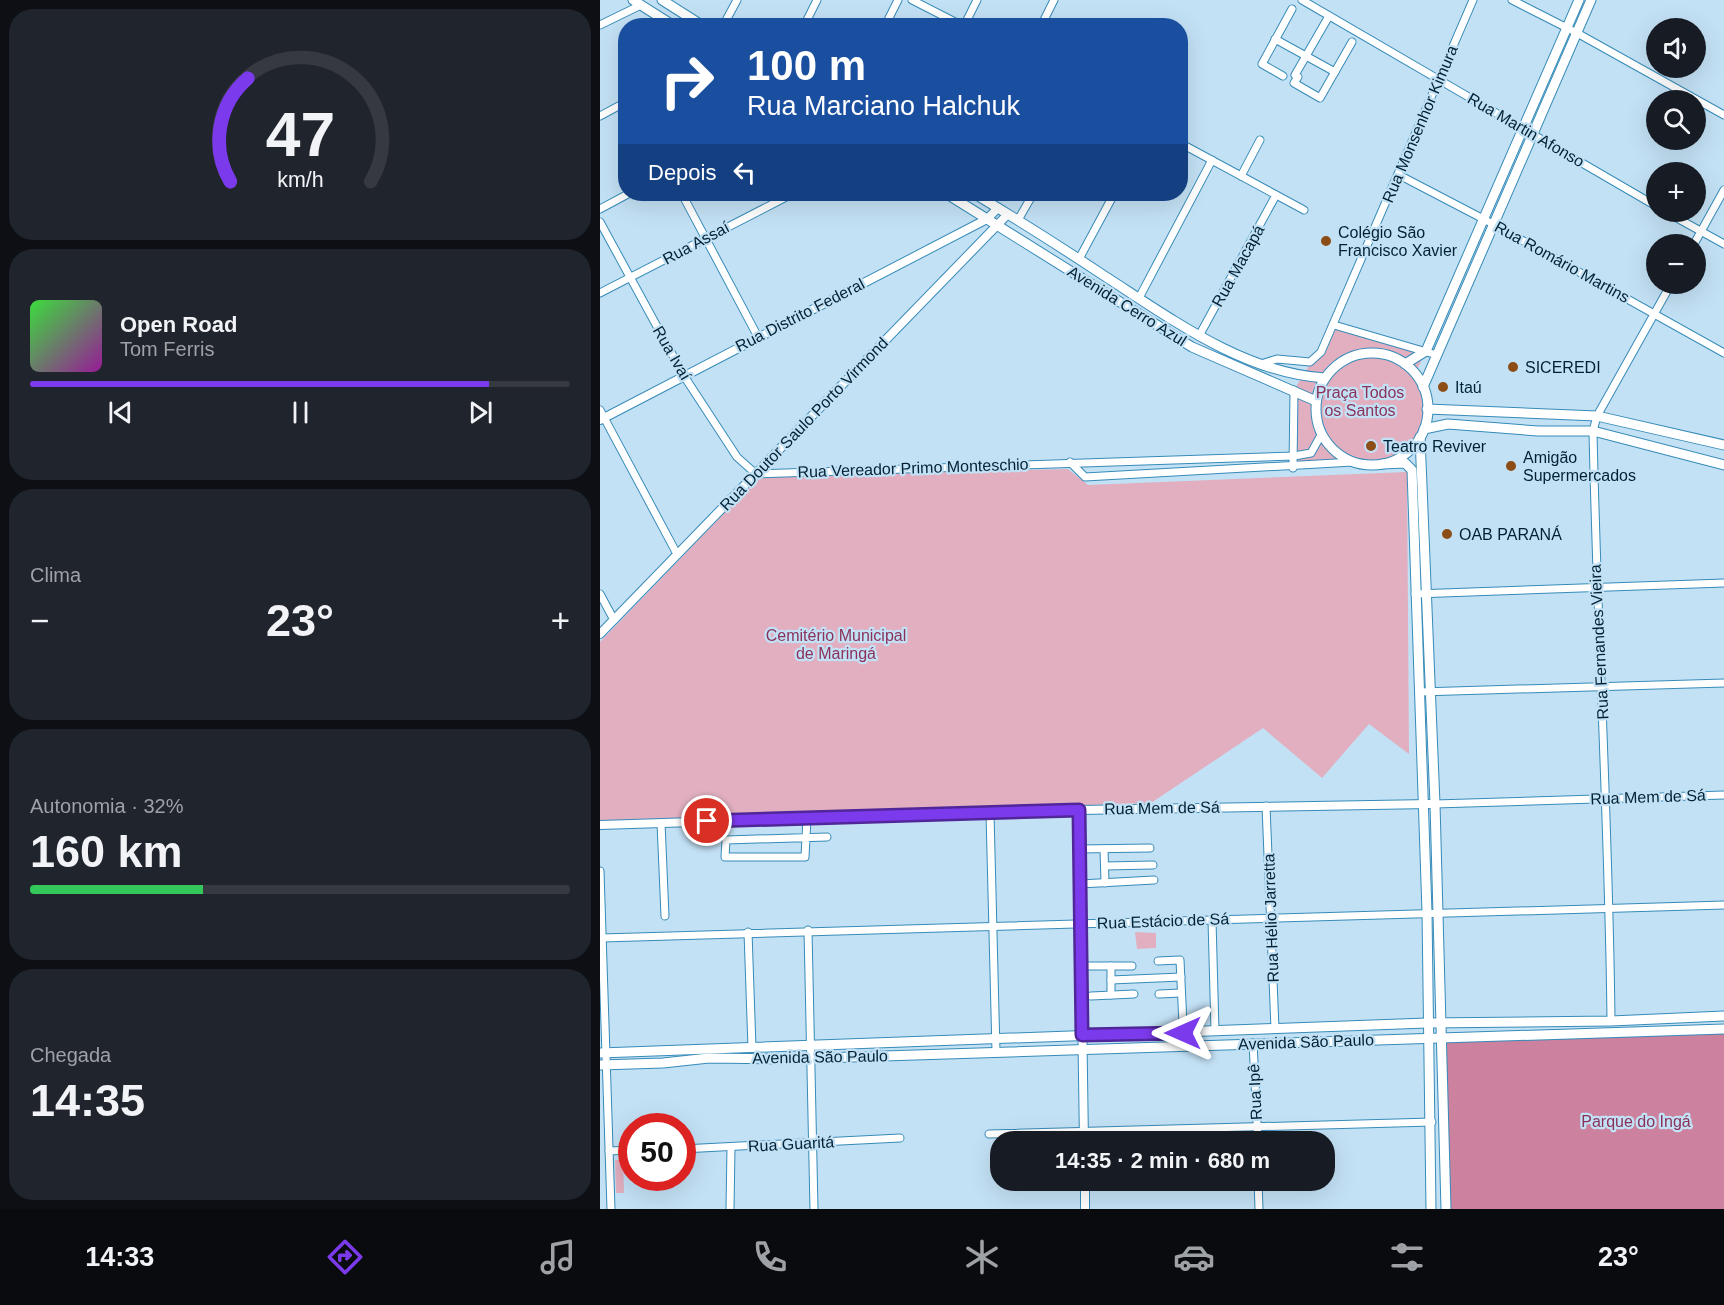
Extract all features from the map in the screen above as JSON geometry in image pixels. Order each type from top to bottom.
[{"type":"main road","points":[[662,0],[691,18]]},
{"type":"main road","points":[[1405,364],[1426,351],[1579,0]]},
{"type":"main road","points":[[1423,387],[1591,0]]},
{"type":"main road","points":[[637,2],[662,18]]},
{"type":"main road","name":"Avenida Cerro Azul","points":[[958,201],[1192,347],[1316,401]]},
{"type":"main road","name":"Avenida Cerro Azul","points":[[986,201],[1199,336],[1261,364],[1294,374],[1326,378]]},
{"type":"main road","points":[[1222,360],[1227,349]]},
{"type":"main road","points":[[1431,1209],[1432,1122],[1427,1023],[1427,912],[1420,692],[1414,594],[1412,470],[1405,463],[1353,462],[1335,451],[1321,435],[1316,419],[1316,401],[1326,378],[1335,366],[1362,354],[1392,357],[1405,364],[1423,387],[1427,409],[1422,433],[1446,1209]]},
{"type":"main road","points":[[1427,409],[1597,416],[1724,445]]},
{"type":"main road","points":[[1382,464],[1397,459],[1410,449],[1422,433],[1448,424],[1539,431],[1593,431],[1724,465]]},
{"type":"main road","points":[[1669,1031],[1687,1026],[1695,1017]]},
{"type":"main road","points":[[1701,1029],[1704,1021],[1724,1018]]},
{"type":"main road","name":"Avenida São Paulo","points":[[602,1053],[1427,1023],[1724,1018]]},
{"type":"main road","name":"Avenida São Paulo","points":[[603,1065],[663,1063],[709,1058],[811,1058],[1724,1029]]},
{"type":"street","points":[[727,18],[736,0]]},
{"type":"street","points":[[808,18],[818,0]]},
{"type":"street","points":[[889,18],[898,0]]},
{"type":"street","points":[[912,0],[947,18]]},
{"type":"street","points":[[967,18],[977,0]]},
{"type":"street","points":[[1045,18],[1054,0]]},
{"type":"street","name":"Rua Martin Afonso","points":[[1302,0],[1316,4],[1329,16],[1646,200]]},
{"type":"street","name":"Rua Monsenhor Kimura","points":[[1261,364],[1277,358],[1310,362],[1321,352],[1473,0]]},
{"type":"street","points":[[1512,0],[1577,33],[1724,115]]},
{"type":"street","points":[[600,25],[637,2]]},
{"type":"street","points":[[1283,76],[1262,64],[1292,9]]},
{"type":"street","points":[[1329,16],[1295,75],[1299,77],[1294,83],[1320,98],[1352,42]]},
{"type":"street","points":[[1275,39],[1335,72]]},
{"type":"street","points":[[600,116],[618,106]]},
{"type":"street","points":[[1241,176],[1260,140]]},
{"type":"street","points":[[1188,146],[1304,210]]},
{"type":"street","points":[[1138,298],[1212,160]]},
{"type":"street","name":"Rua Romário Martins","points":[[1399,175],[1493,224],[1724,353]]},
{"type":"street","points":[[1702,232],[1724,190]]},
{"type":"street","name":"Rua Macapá","points":[[1199,336],[1276,195]]},
{"type":"street","points":[[600,209],[618,199]]},
{"type":"street","points":[[686,201],[758,337]]},
{"type":"street","name":"Rua Assaí","points":[[600,293],[778,201]]},
{"type":"street","points":[[1018,220],[1029,201]]},
{"type":"street","points":[[1079,259],[1110,201]]},
{"type":"street","name":"Rua Distrito Federal","points":[[601,416],[684,376],[987,219],[998,208]]},
{"type":"street","name":"Rua Doutor Saulo Porto Virmond","points":[[600,634],[1008,214]]},
{"type":"street","name":"Rua Ivaí","points":[[600,222],[684,376],[737,457],[756,474]]},
{"type":"street","points":[[1684,222],[1724,244]]},
{"type":"street","name":"Rua Fernandes Vieira","points":[[1611,1021],[1607,798],[1596,589],[1593,431],[1597,416],[1665,294]]},
{"type":"street","points":[[1334,325],[1437,355]]},
{"type":"street","points":[[1293,468],[1294,390]]},
{"type":"street","points":[[601,416],[677,554]]},
{"type":"street","name":"Rua Vereador Primo Monteschio","points":[[756,474],[1294,456],[1311,453],[1321,435]]},
{"type":"street","points":[[1070,462],[1085,477],[1293,468],[1353,462]]},
{"type":"street","points":[[1414,594],[1724,584]]},
{"type":"street","points":[[600,594],[614,620]]},
{"type":"street","points":[[1420,692],[1724,683]]},
{"type":"street","name":"Rua Mem de Sá","points":[[600,825],[1079,810],[1435,804],[1724,795]]},
{"type":"street","name":"Rua Hélio Jarretta","points":[[1266,806],[1275,1029]]},
{"type":"street","points":[[1079,810],[1084,1131]]},
{"type":"street","points":[[990,813],[996,1052]]},
{"type":"street","points":[[807,818],[806,838],[804,857],[725,857],[726,840],[806,838],[827,837]]},
{"type":"street","points":[[661,823],[665,916]]},
{"type":"street","points":[[1080,849],[1150,848]]},
{"type":"street","points":[[1104,849],[1105,884]]},
{"type":"street","points":[[1105,866],[1153,865]]},
{"type":"street","points":[[600,871],[602,1053],[611,1209]]},
{"type":"street","points":[[1080,884],[1154,880]]},
{"type":"street","name":"Rua Estácio de Sá","points":[[602,938],[1724,904]]},
{"type":"street","points":[[1212,920],[1215,1031]]},
{"type":"street","points":[[808,930],[814,1209]]},
{"type":"street","points":[[748,932],[752,1048]]},
{"type":"street","points":[[1158,961],[1180,960],[1184,1046]]},
{"type":"street","points":[[1087,966],[1132,966]]},
{"type":"street","points":[[1110,966],[1111,995]]},
{"type":"street","points":[[1111,980],[1181,978]]},
{"type":"street","points":[[1159,994],[1181,993]]},
{"type":"street","points":[[1091,996],[1134,994]]},
{"type":"street","name":"Rua Ipê","points":[[1252,1043],[1257,1131]]},
{"type":"street","points":[[1188,1131],[1432,1122]]},
{"type":"street","name":"Rua Guaritá","points":[[696,1148],[900,1138]]},
{"type":"street","points":[[730,1209],[731,1147]]},
{"type":"street","points":[[609,1151],[618,1151]]},
{"type":"street","points":[[1085,1191],[1085,1209]]},
{"type":"street","points":[[1258,1191],[1259,1209]]},
{"type":"green space","name":"Praça Todos os Santos","points":[[1334,325],[1426,351],[1415,374],[1425,402],[1423,429],[1417,441],[1408,451],[1396,459],[1381,464],[1346,462],[1293,468],[1294,390]]},
{"type":"green space","name":"Cemitério Municipal de Maringá","points":[[1068,469],[1088,485],[1407,472],[1409,754],[1369,724],[1322,778],[1263,728],[1151,803],[600,821],[600,642],[759,477]]},
{"type":"green space","points":[[1135,932],[1156,933],[1156,948],[1137,949]]},
{"type":"green space","name":"Parque do Ingá","points":[[1724,1032],[1724,1209],[1447,1209],[1445,1039]]},
{"type":"green space","points":[[615,1160],[618,1160],[618,1191],[624,1191],[624,1193],[616,1193]]},
{"type":"place","name":"Colégio São Francisco Xavier","points":[[1326,241]]},
{"type":"place","name":"SICEREDI","points":[[1513,367]]},
{"type":"place","name":"Itaú","points":[[1443,387]]},
{"type":"place","name":"Teatro Reviver","points":[[1371,446]]},
{"type":"place","name":"Amigão Supermercados","points":[[1511,466]]},
{"type":"place","name":"OAB PARANÁ","points":[[1447,534]]},
{"type":"route","points":[[707,821],[1079,810],[1082,1035],[1183,1033]]}]
